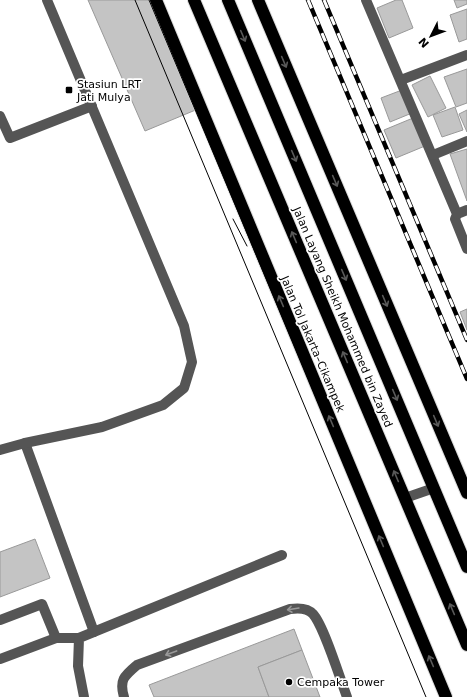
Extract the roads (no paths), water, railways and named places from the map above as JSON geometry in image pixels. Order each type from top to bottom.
[{"type":"highway","name":"Jalan Tol Jakarta–Cikampek","points":[[156,0],[446,697]]},
{"type":"highway","name":"Jalan Layang Sheikh Mohammed bin Zayed","points":[[194,0],[467,645]]},
{"type":"highway","name":"Jalan Layang Sheikh Mohammed bin Zayed","points":[[228,0],[467,567]]},
{"type":"highway","points":[[258,0],[467,494]]},
{"type":"street","points":[[0,450],[25,443],[102,427],[163,405],[184,388],[192,362],[184,326],[48,0]]},
{"type":"street","points":[[366,0],[457,214],[455,219],[467,249]]},
{"type":"street","points":[[401,80],[467,55]]},
{"type":"street","points":[[0,116],[10,138],[92,106]]},
{"type":"street","points":[[433,155],[467,141]]},
{"type":"street","points":[[457,214],[467,210]]},
{"type":"street","points":[[25,443],[94,632]]},
{"type":"street","points":[[405,498],[434,488]]},
{"type":"street","points":[[0,659],[56,638],[79,638],[282,555]]},
{"type":"street","points":[[0,620],[42,604],[56,638]]},
{"type":"street","points":[[124,697],[121,687],[123,680],[126,674],[137,665],[290,609],[300,608],[313,614],[321,629],[347,697]]},
{"type":"street","points":[[79,638],[78,666],[84,697]]},
{"type":"tram line","points":[[135,0],[426,697]]},
{"type":"tram line","points":[[149,0],[442,697]]},
{"type":"tram line","points":[[233,219],[247,246]]},
{"type":"railway","points":[[308,0],[467,379]]},
{"type":"railway","points":[[324,0],[467,340]]},
{"type":"place","name":"Stasiun LRT Jati Mulya","points":[[69,90]]},
{"type":"place","name":"Cempaka Tower","points":[[289,682]]}]
